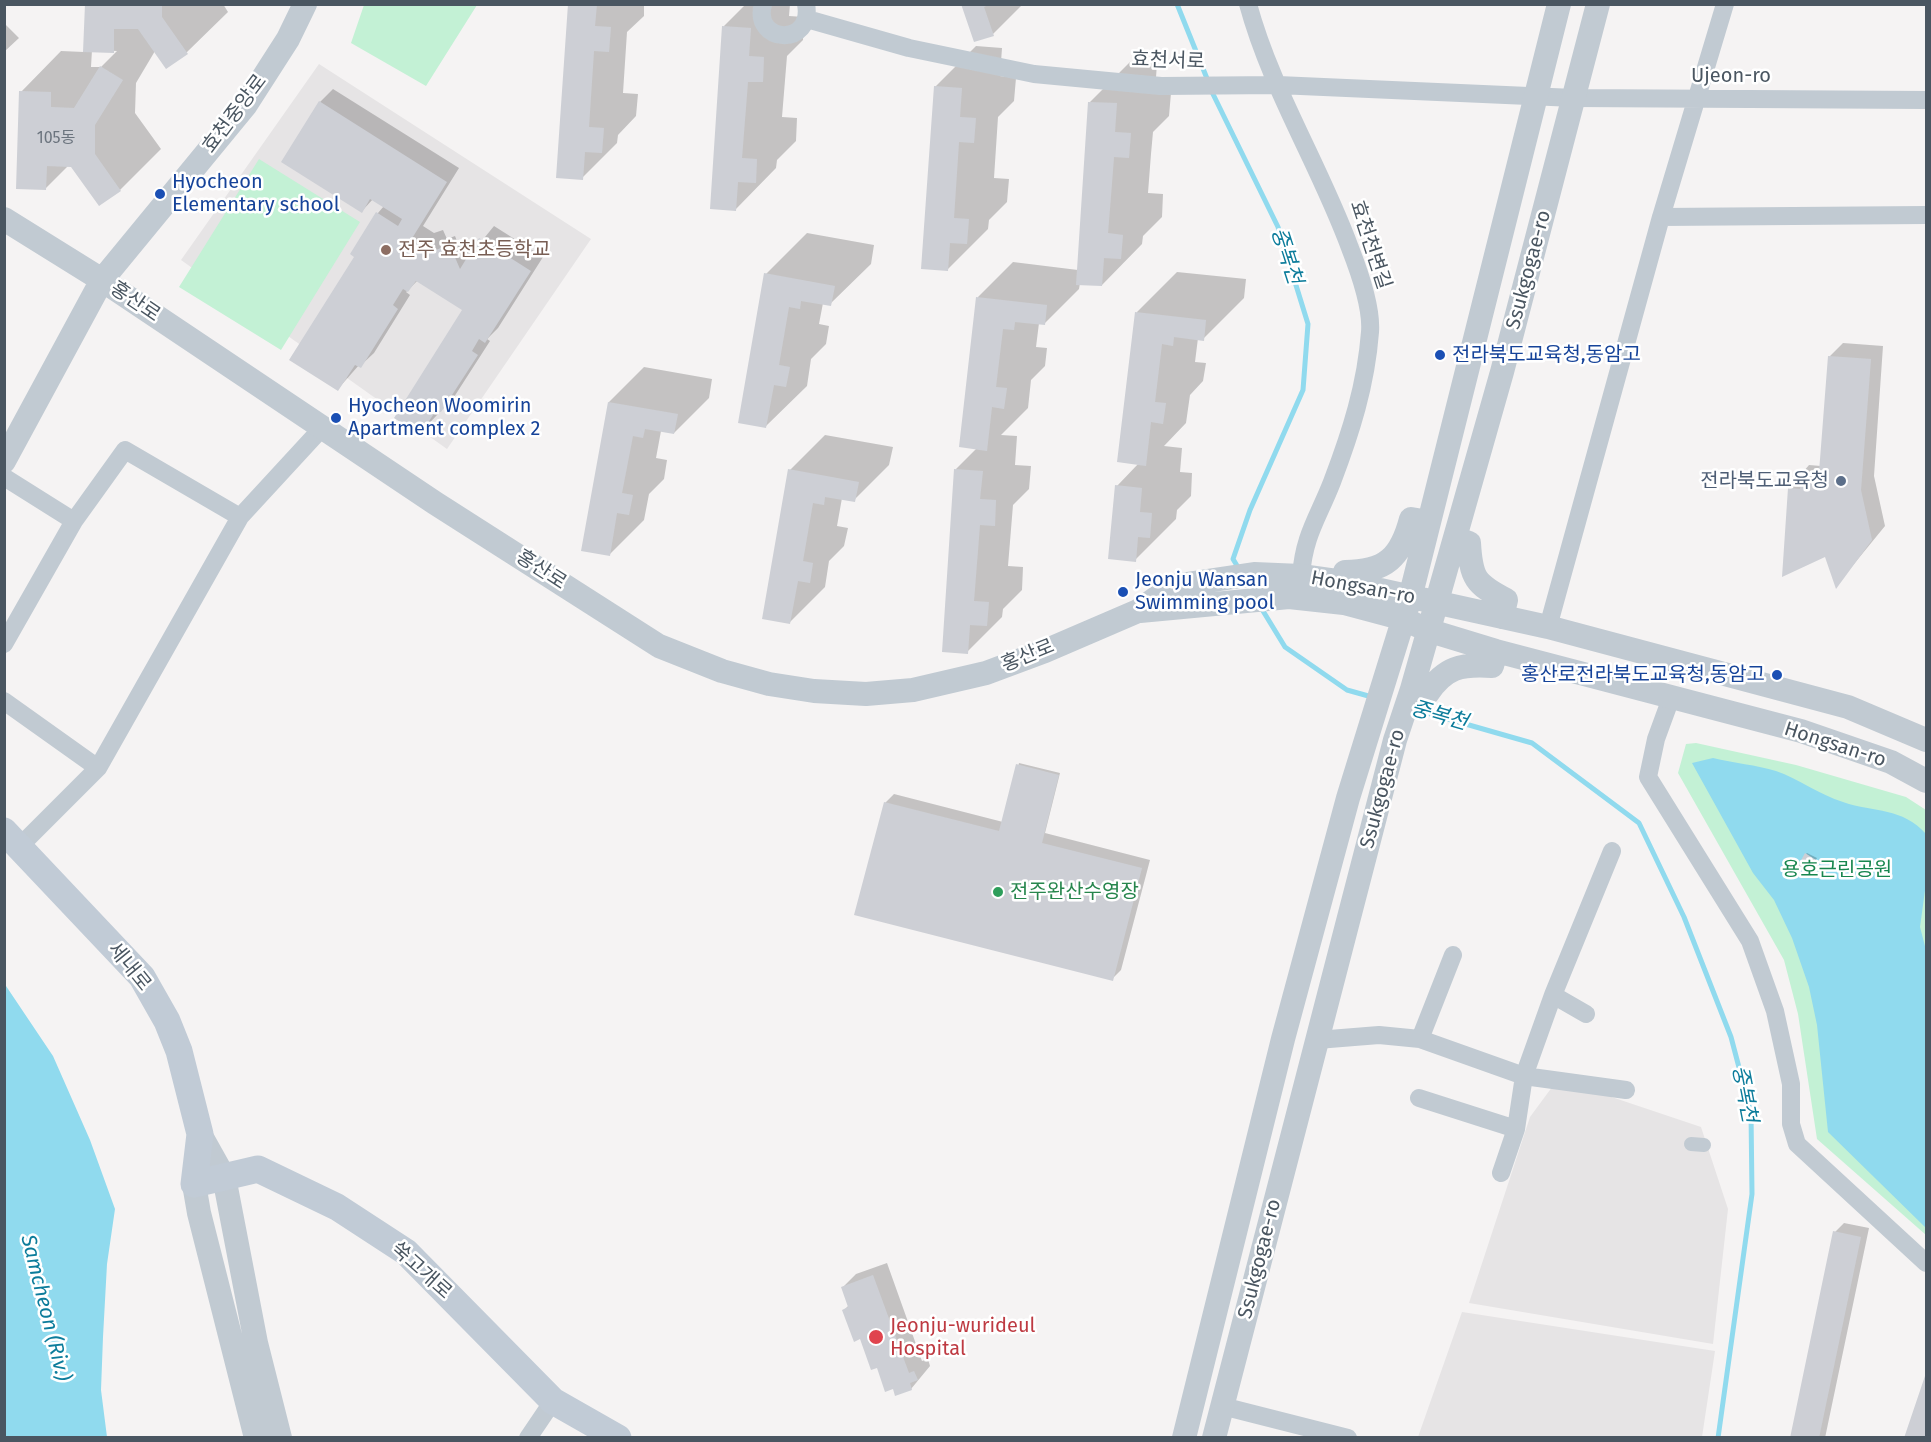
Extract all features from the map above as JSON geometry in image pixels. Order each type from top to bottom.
[{"type":"main road","name":"세내로","points":[[12,839],[142,977],[167,1021],[179,1051],[200,1134],[194,1184]]},
{"type":"main road","name":"쑥고개로","points":[[194,1184],[258,1169],[337,1207],[406,1252],[553,1401],[618,1437]]},
{"type":"street","name":"효천중앙로","points":[[4,461],[102,280],[245,106],[288,39],[305,4]]},
{"type":"street","name":"효천천변길","points":[[1248,4],[1257,38],[1342,226],[1360,274],[1371,328],[1365,384],[1349,438],[1304,543],[1291,583]]},
{"type":"street","name":"Ssukgogae-ro","points":[[1184,1437],[1283,1039],[1348,798],[1407,608],[1559,4]]},
{"type":"street","name":"Ssukgogae-ro","points":[[1214,1437],[1395,740],[1421,683],[1427,630],[1455,538],[1598,4]]},
{"type":"street","points":[[1548,627],[1661,217],[1725,4]]},
{"type":"street","points":[[759,6],[763,23],[774,34],[790,35],[797,32],[806,12]]},
{"type":"street","name":"효천서로","points":[[806,12],[909,48],[1034,74],[1161,86],[1247,84],[1535,96]]},
{"type":"street","name":"Ujeon-ro","points":[[1535,96],[1926,100]]},
{"type":"street","points":[[1661,217],[1926,215]]},
{"type":"street","name":"홍산로","points":[[4,219],[102,280],[322,428],[659,646],[722,671],[769,684],[814,691],[866,693],[913,690],[986,673],[1138,611]]},
{"type":"street","points":[[12,839],[99,768],[240,517],[322,428]]},
{"type":"street","points":[[4,644],[74,521],[125,450],[240,517]]},
{"type":"street","points":[[4,477],[74,521]]},
{"type":"street","points":[[1344,582],[1345,572],[1371,571],[1396,556],[1405,541],[1411,519],[1429,522]]},
{"type":"street","points":[[1455,538],[1469,543],[1471,570],[1482,588],[1506,600],[1502,617]]},
{"type":"street","name":"Hongsan-ro","points":[[1138,611],[1211,592],[1291,583],[1344,582],[1407,608],[1427,630],[1496,651],[1802,731],[1891,762],[1926,781]]},
{"type":"street","name":"Hongsan-ro","points":[[1291,583],[1334,601],[1407,608],[1435,603],[1548,627],[1848,707],[1926,740]]},
{"type":"street","points":[[1421,683],[1466,664],[1492,666],[1496,651]]},
{"type":"street","points":[[1671,698],[1656,739],[1648,777],[1750,940],[1775,1011],[1791,1084],[1791,1124],[1797,1144],[1926,1263]]},
{"type":"street","points":[[4,701],[99,768]]},
{"type":"street","points":[[1501,1173],[1516,1129],[1524,1076],[1553,995],[1612,851]]},
{"type":"street","points":[[1420,1040],[1453,955]]},
{"type":"street","points":[[1553,995],[1586,1014]]},
{"type":"street","points":[[1317,1040],[1378,1035],[1420,1040],[1524,1076],[1626,1090]]},
{"type":"street","points":[[1419,1098],[1516,1129]]},
{"type":"street","name":"세내로","points":[[200,1134],[224,1177],[256,1343],[280,1437]]},
{"type":"street","name":"세내로","points":[[194,1184],[199,1214],[256,1437]]},
{"type":"street","points":[[528,1437],[553,1401]]},
{"type":"street","points":[[1222,1406],[1348,1437]]},
{"type":"shaded area","name":"전주 효천초등학교","points":[[319,64],[591,239],[447,449],[181,260]]},
{"type":"shaded area","points":[[1558,1079],[1701,1127],[1728,1209],[1713,1344],[1469,1303],[1530,1117]]},
{"type":"shaded area","points":[[1462,1312],[1715,1351],[1702,1437],[1418,1437]]},
{"type":"green space","points":[[364,4],[477,5],[426,86],[351,43]]},
{"type":"green space","points":[[259,159],[360,222],[281,350],[179,287]]},
{"type":"green space","name":"용호근린공원","points":[[1696,743],[1796,765],[1906,797],[1926,810],[1926,1235],[1817,1139],[1798,1014],[1784,960],[1678,773],[1686,744]]},
{"type":"water","name":"용호근린공원","points":[[1713,758],[1776,771],[1834,799],[1898,815],[1917,825],[1926,834],[1926,883],[1920,927],[1926,950],[1926,1228],[1828,1132],[1817,1025],[1809,987],[1792,938],[1774,900],[1753,873],[1692,763]]},
{"type":"water","name":"Samcheon (Riv.)","points":[[4,983],[53,1056],[90,1140],[115,1209],[107,1264],[101,1390],[107,1437],[5,1437]]},
{"type":"building","points":[[85,4],[162,4],[162,17],[188,54],[166,69],[138,29],[114,29],[114,53],[83,52]]},
{"type":"building","points":[[568,4],[597,4],[595,26],[611,27],[609,52],[594,51],[589,127],[604,128],[602,153],[585,152],[583,180],[556,178]]},
{"type":"building","points":[[961,4],[990,4],[984,7],[994,36],[974,42]]},
{"type":"building","points":[[722,26],[751,28],[749,56],[764,57],[763,82],[748,82],[742,158],[757,159],[756,183],[738,182],[736,211],[710,209]]},
{"type":"building","points":[[100,66],[123,80],[95,125],[95,154],[121,191],[99,206],[71,167],[47,166],[46,190],[16,189],[19,91],[51,92],[51,107],[74,108]]},
{"type":"building","points":[[934,86],[962,88],[960,117],[976,118],[974,143],[959,142],[954,218],[969,219],[967,244],[950,243],[948,271],[921,269]]},
{"type":"building","points":[[319,101],[447,182],[411,240],[420,246],[429,242],[433,251],[441,248],[446,258],[454,255],[460,269],[479,238],[531,271],[485,343],[479,339],[472,351],[478,355],[441,412],[437,409],[420,435],[394,418],[462,310],[416,281],[408,292],[403,289],[393,305],[398,309],[361,368],[355,365],[338,391],[289,360],[354,257],[350,254],[376,212],[398,226],[402,219],[370,199],[362,213],[281,162]]},
{"type":"building","points":[[1088,102],[1117,103],[1115,132],[1131,133],[1129,158],[1114,157],[1108,233],[1123,235],[1121,259],[1104,258],[1102,286],[1076,285]]},
{"type":"building","points":[[764,273],[835,286],[831,306],[801,301],[800,309],[789,307],[779,365],[790,367],[786,387],[774,385],[766,428],[738,423]]},
{"type":"building","points":[[976,297],[1047,305],[1045,325],[1015,322],[1014,330],[1003,329],[996,387],[1007,388],[1004,409],[992,407],[987,451],[959,447]]},
{"type":"building","points":[[1135,312],[1206,320],[1204,341],[1174,337],[1173,346],[1162,344],[1155,402],[1166,403],[1163,424],[1151,422],[1146,466],[1117,462]]},
{"type":"building","name":"전라북도교육청","points":[[1828,356],[1871,359],[1861,490],[1872,540],[1836,589],[1825,557],[1782,577],[1788,488],[1800,489],[1802,471],[1819,472]]},
{"type":"building","points":[[608,402],[678,414],[674,434],[645,429],[643,438],[633,436],[622,493],[633,495],[629,515],[617,513],[610,556],[581,551]]},
{"type":"building","points":[[788,469],[859,482],[855,502],[825,497],[824,505],[813,503],[803,561],[813,563],[810,583],[798,581],[790,624],[762,619]]},
{"type":"building","points":[[954,469],[983,471],[980,499],[996,500],[995,526],[980,525],[974,601],[989,602],[987,626],[970,625],[968,654],[942,652]]},
{"type":"building","points":[[1115,485],[1142,488],[1140,512],[1152,513],[1150,538],[1138,537],[1136,562],[1108,559]]},
{"type":"building","name":"전주완산수영장","points":[[1016,764],[1059,775],[1042,843],[1142,868],[1113,981],[854,915],[884,802],[999,831]]},
{"type":"building","points":[[1805,853],[1816,860],[1810,872],[1798,866]]},
{"type":"building","points":[[1833,1231],[1861,1237],[1819,1438],[1790,1438]]},
{"type":"building","points":[[873,1275],[909,1373],[914,1371],[918,1380],[910,1383],[912,1390],[895,1396],[893,1389],[885,1392],[877,1368],[871,1370],[860,1339],[854,1342],[842,1310],[848,1307],[841,1287]]},
{"type":"building","points":[[1926,1373],[1926,1438],[1904,1438]]},
{"type":"waterway","name":"중복천","points":[[1177,4],[1208,81]]},
{"type":"waterway","name":"중복천","points":[[1211,90],[1278,227],[1308,324],[1303,390],[1250,510],[1233,559],[1239,569]]},
{"type":"waterway","name":"중복천","points":[[1260,606],[1285,647],[1347,690],[1372,697]]},
{"type":"waterway","name":"중복천","points":[[1413,709],[1532,743],[1639,823],[1684,917],[1731,1037],[1751,1113],[1752,1194],[1718,1438]]},
{"type":"place","name":"Hyocheon Elementary school","points":[[160,194]]},
{"type":"place","name":"전주 효천초등학교","points":[[386,250]]},
{"type":"place","name":"전라북도교육청,동암고","points":[[1440,355]]},
{"type":"place","name":"Hyocheon Woomirin Apartment complex 2","points":[[336,418]]},
{"type":"place","name":"전라북도교육청","points":[[1841,481]]},
{"type":"place","name":"Jeonju Wansan Swimming pool","points":[[1123,592]]},
{"type":"place","name":"홍산로전라북도교육청,동암고","points":[[1777,675]]},
{"type":"place","name":"전주완산수영장","points":[[998,892]]},
{"type":"place","name":"Jeonju-wurideul Hospital","points":[[876,1337]]}]
